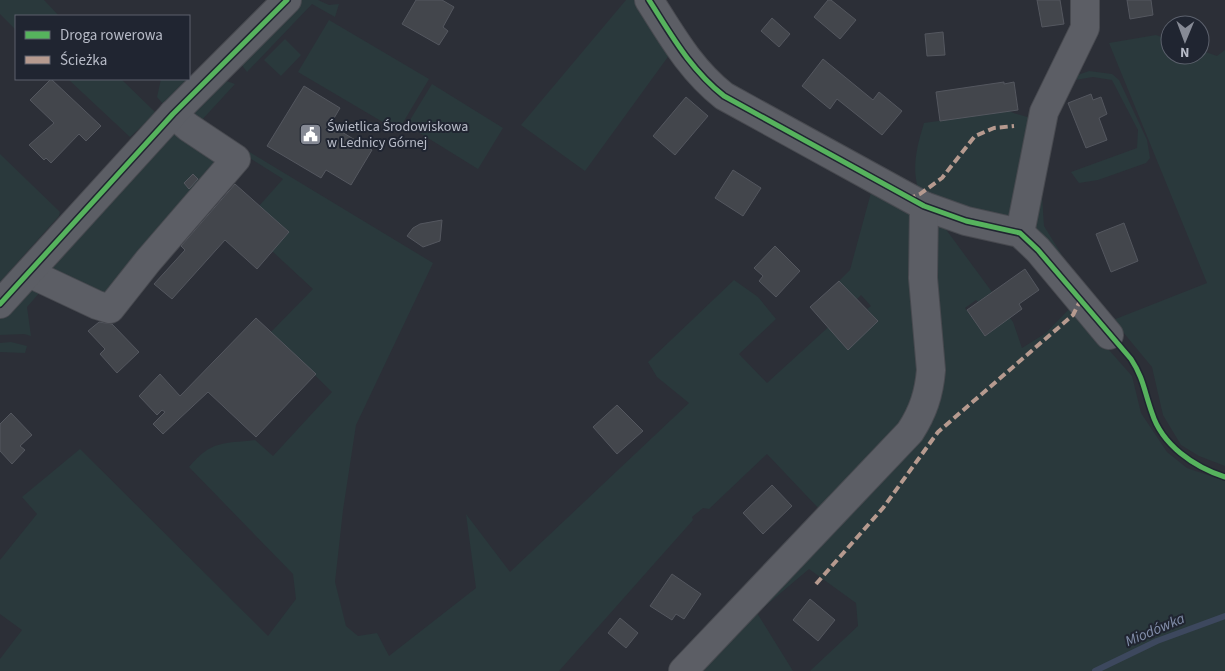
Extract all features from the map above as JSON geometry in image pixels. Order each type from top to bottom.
[{"type":"street","points":[[0,304],[173,114],[287,0]]},
{"type":"street","points":[[649,0],[682,55],[705,81],[724,96],[924,206],[966,221],[1020,232],[1038,250],[1109,335]]},
{"type":"street","points":[[1020,232],[1044,112],[1086,28],[1085,0]]},
{"type":"street","points":[[29,273],[97,305],[110,309],[148,260],[236,159],[188,128],[173,114]]},
{"type":"street","points":[[683,671],[910,432],[922,414],[930,385],[931,370],[923,278],[924,206]]},
{"type":"shaded area","points":[[0,0],[44,0],[58,15],[15,15],[15,29],[0,14]]},
{"type":"shaded area","points":[[298,0],[318,0],[329,5],[339,4],[335,17],[312,4],[247,72],[241,64]]},
{"type":"shaded area","points":[[626,0],[641,0],[670,54],[585,171],[521,125]]},
{"type":"shaded area","points":[[329,20],[429,79],[398,131],[298,72]]},
{"type":"shaded area","points":[[1156,35],[1160,36],[1160,65],[1210,65],[1210,54],[1217,56],[1225,50],[1225,466],[1199,456],[1181,445],[1163,415],[1152,367],[1113,320],[1207,283],[1109,43]]},
{"type":"shaded area","points":[[285,39],[301,55],[281,76],[264,60]]},
{"type":"shaded area","points":[[1089,71],[1112,74],[1119,80],[1147,140],[1150,158],[1146,163],[1098,180],[1079,183],[1071,172],[1137,148],[1138,130],[1112,80],[1093,77],[1069,81],[1072,77]]},
{"type":"shaded area","points":[[190,78],[192,83],[164,105],[157,97],[161,80],[190,80]]},
{"type":"shaded area","points":[[221,79],[235,84],[200,122],[433,263],[356,425],[343,510],[335,582],[346,626],[358,636],[377,633],[389,656],[476,588],[466,514],[510,572],[689,403],[657,377],[648,362],[734,280],[758,297],[776,319],[739,354],[767,383],[835,321],[855,342],[878,321],[867,309],[871,306],[861,295],[856,300],[839,281],[850,270],[872,189],[911,205],[925,366],[912,419],[822,512],[767,454],[709,509],[703,508],[692,517],[693,520],[559,671],[0,671],[0,659],[22,630],[0,614],[0,560],[37,514],[22,497],[80,449],[268,636],[296,599],[293,574],[189,467],[204,452],[226,443],[255,440],[273,456],[332,392],[271,332],[313,289],[272,251],[289,232],[259,206],[283,179],[193,122],[188,113]]},
{"type":"shaded area","points":[[69,80],[122,80],[156,113],[130,137]]},
{"type":"shaded area","points":[[432,84],[503,128],[478,169],[407,125]]},
{"type":"shaded area","points":[[1009,111],[1036,122],[1015,213],[997,222],[919,191],[915,166],[917,149],[924,123]]},
{"type":"shaded area","points":[[173,128],[214,160],[213,166],[103,299],[56,276],[45,262]]},
{"type":"shaded area","points":[[0,154],[60,212],[59,216],[0,282]]},
{"type":"shaded area","points":[[1040,164],[1044,226],[1068,265],[1034,234]]},
{"type":"shaded area","points":[[926,220],[942,224],[992,292],[965,308],[985,336],[996,328],[992,323],[1006,313],[1013,322],[1022,348],[1046,333],[1071,307],[1132,376],[1141,413],[1167,452],[1187,468],[1225,481],[1225,671],[810,671],[858,626],[856,603],[809,569],[757,613],[793,671],[691,671],[924,418]]},
{"type":"shaded area","points":[[26,283],[40,292],[27,307],[31,336],[24,334],[0,335],[0,313]]},
{"type":"shaded area","points":[[11,342],[27,346],[25,353],[0,352],[0,343]]},
{"type":"building","points":[[416,0],[442,0],[454,7],[443,27],[448,31],[439,45],[402,24]]},
{"type":"building","points":[[828,0],[831,0],[856,20],[840,39],[814,17]]},
{"type":"building","points":[[1037,0],[1060,0],[1064,24],[1042,27]]},
{"type":"building","points":[[1127,0],[1151,0],[1153,15],[1130,19]]},
{"type":"building","points":[[772,18],[790,34],[779,47],[761,31]]},
{"type":"building","points":[[943,32],[945,55],[927,56],[925,34]]},
{"type":"building","points":[[823,59],[873,100],[879,92],[902,111],[882,135],[837,99],[830,109],[802,86]]},
{"type":"building","points":[[52,80],[101,126],[86,141],[79,134],[51,163],[46,158],[44,160],[29,145],[54,123],[30,100]]},
{"type":"building","points":[[1004,82],[1004,84],[1014,82],[1018,110],[940,121],[936,92]]},
{"type":"building","name":"Świetlica Środowiskowa w Lednicy Górnej","points":[[304,86],[340,108],[330,125],[372,150],[351,185],[326,170],[321,178],[267,146]]},
{"type":"building","points":[[1091,94],[1093,100],[1101,97],[1107,114],[1099,118],[1107,140],[1086,148],[1068,103]]},
{"type":"building","points":[[686,97],[708,116],[675,155],[653,136]]},
{"type":"building","points":[[733,170],[761,188],[743,216],[715,198]]},
{"type":"building","points":[[193,174],[198,179],[189,189],[184,183]]},
{"type":"building","points":[[235,184],[289,232],[257,269],[225,240],[172,299],[154,284],[185,250],[181,246]]},
{"type":"building","points":[[442,220],[440,241],[423,247],[407,236],[413,228],[420,224]]},
{"type":"building","points":[[1124,223],[1138,261],[1111,272],[1096,234]]},
{"type":"building","points":[[775,246],[800,271],[776,297],[759,281],[763,276],[754,268]]},
{"type":"building","points":[[1025,269],[1039,290],[1019,304],[1022,309],[985,336],[967,310]]},
{"type":"building","points":[[839,281],[878,321],[848,350],[810,307]]},
{"type":"building","points":[[256,318],[316,374],[256,437],[208,392],[163,434],[153,424],[165,412],[162,410],[157,415],[139,396],[160,374],[180,396]]},
{"type":"building","points":[[99,322],[112,324],[139,352],[117,373],[100,354],[105,349],[88,331]]},
{"type":"building","points":[[617,405],[643,431],[617,454],[593,427]]},
{"type":"building","points":[[11,413],[32,435],[20,446],[25,450],[12,464],[0,451],[0,424]]},
{"type":"building","points":[[772,485],[792,506],[763,534],[743,513]]},
{"type":"building","points":[[672,574],[701,594],[684,619],[676,614],[672,620],[650,606]]},
{"type":"building","points":[[810,599],[835,620],[818,641],[793,620]]},
{"type":"building","points":[[620,618],[638,633],[626,648],[608,633]]},
{"type":"waterway","name":"Miodówka","points":[[1095,671],[1157,641],[1225,616]]},
{"type":"marked path","points":[[908,199],[920,194],[942,178],[975,136],[994,128],[1014,126]]},
{"type":"marked path","points":[[816,584],[883,508],[938,432],[1073,315],[1080,301]]},
{"type":"cycle path","points":[[0,304],[173,114],[287,0]]},
{"type":"cycle path","points":[[649,0],[691,63],[724,96],[924,206],[966,221],[1020,233],[1038,250],[1131,359],[1141,379],[1157,425],[1171,445],[1191,461],[1225,477]]},
{"type":"place","name":"Świetlica Środowiskowa w Lednicy Górnej","points":[[311,135]]}]
